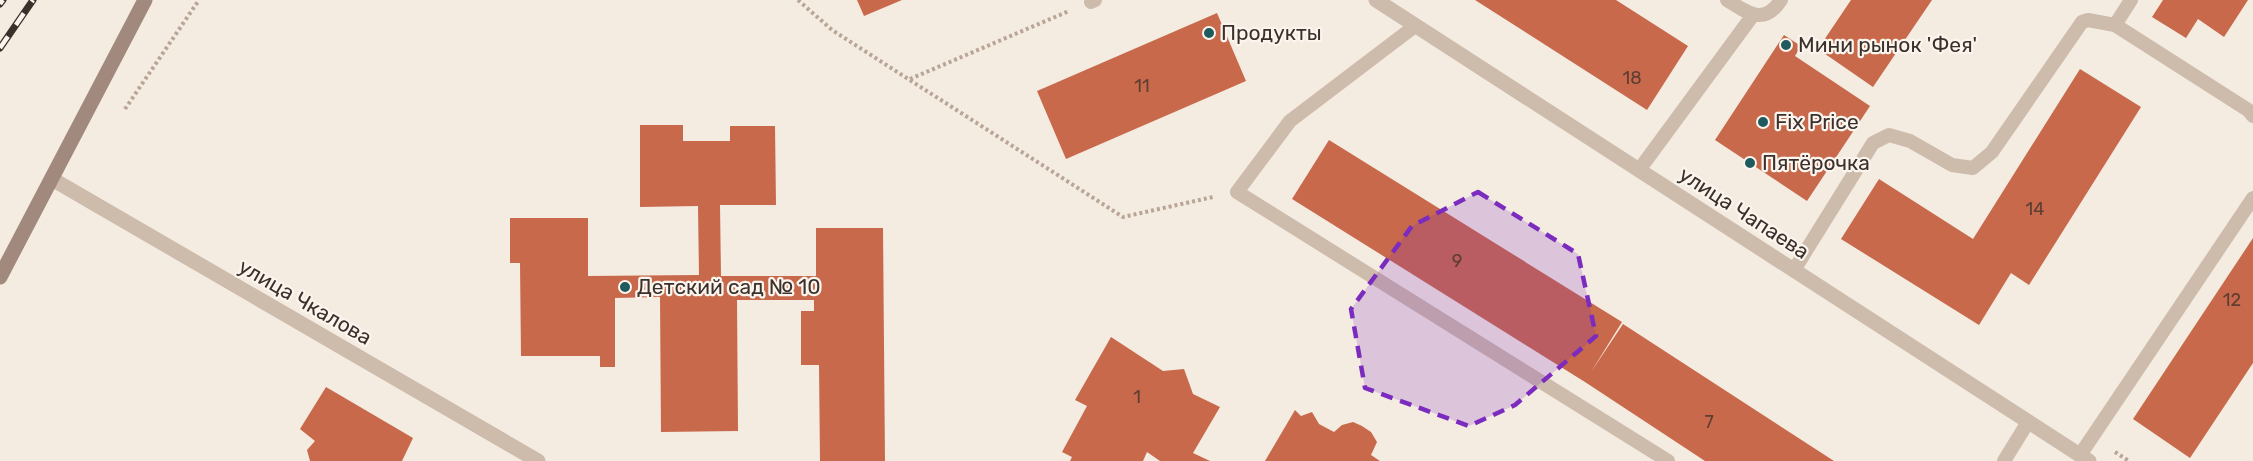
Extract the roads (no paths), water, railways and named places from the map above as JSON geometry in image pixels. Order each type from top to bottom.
[{"type":"main road","points":[[0,277],[145,0]]},
{"type":"street","name":"улица Чапаева","points":[[1376,0],[2085,458]]},
{"type":"street","name":"улица Чкалова","points":[[52,179],[538,461]]},
{"type":"lane","points":[[1727,0],[1753,15],[1766,14],[1775,9],[1781,0]]},
{"type":"lane","points":[[2115,25],[2131,0]]},
{"type":"lane","points":[[1639,170],[1753,15]]},
{"type":"lane","points":[[1794,270],[1873,142],[1889,135],[1910,141],[1952,165],[1973,168],[1992,152],[2082,22],[2088,20],[2115,25],[2248,110],[2253,116]]},
{"type":"lane","points":[[1416,26],[1290,121],[1237,192],[1668,461]]},
{"type":"lane","points":[[2085,458],[2253,198]]},
{"type":"lane","points":[[2004,461],[2028,422]]},
{"type":"railway","points":[[0,4],[3,0]]},
{"type":"railway","points":[[0,48],[33,0]]},
{"type":"place","name":"Продукты","points":[[1209,33]]},
{"type":"place","name":"Мини рынок 'Фея'","points":[[1786,45]]},
{"type":"place","name":"Fix Price","points":[[1763,122]]},
{"type":"place","name":"Пятёрочка","points":[[1750,163]]},
{"type":"place","name":"Детский сад № 10","points":[[625,287]]}]
